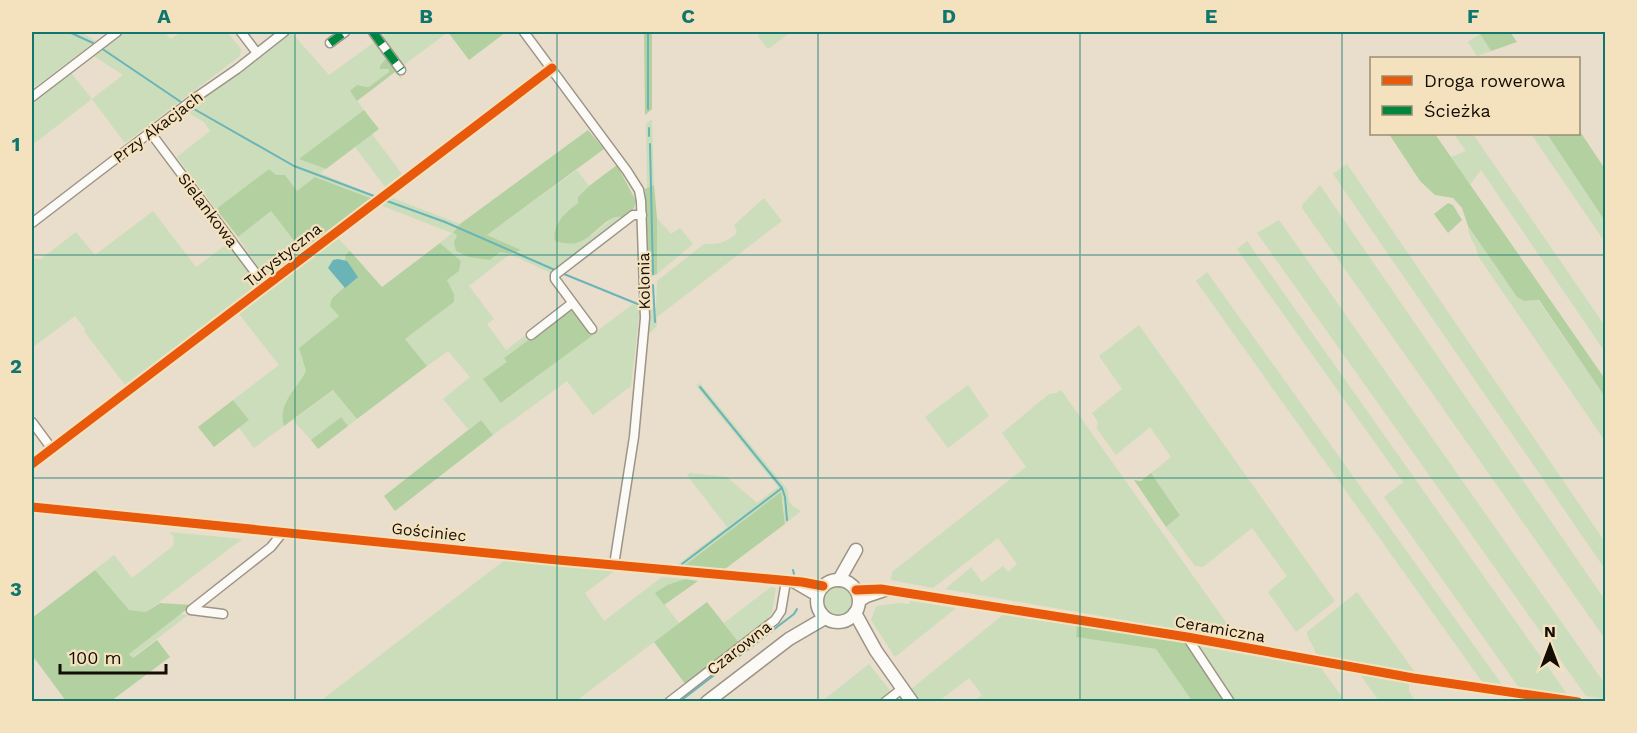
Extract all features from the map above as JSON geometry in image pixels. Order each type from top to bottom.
[{"type":"street","points":[[32,97],[117,32]]},
{"type":"street","points":[[241,32],[257,53]]},
{"type":"street","name":"Przy Akacjach","points":[[32,223],[284,32]]},
{"type":"street","points":[[330,44],[345,32]]},
{"type":"street","points":[[373,32],[401,70]]},
{"type":"street","name":"Kolonia","points":[[524,32],[634,182],[642,201],[645,318],[634,436],[614,565]]},
{"type":"street","name":"Turystyczna","points":[[32,464],[552,69]]},
{"type":"street","name":"Sielankowa","points":[[150,132],[266,287]]},
{"type":"street","points":[[592,329],[571,304],[555,279],[557,273],[633,215],[642,215]]},
{"type":"street","points":[[531,335],[571,304]]},
{"type":"street","points":[[32,422],[52,449]]},
{"type":"street","name":"Gościniec","points":[[32,507],[788,581],[820,602]]},
{"type":"street","points":[[223,614],[192,611],[192,608],[271,547],[284,532]]},
{"type":"street","name":"Czarowna","points":[[669,702],[775,620],[781,611],[788,581]]},
{"type":"street","points":[[706,702],[789,639],[820,602],[828,582],[852,594],[876,651],[912,702]]},
{"type":"street","name":"Ceramiczna","points":[[852,594],[867,598],[888,591],[1186,637],[1413,678],[1578,702]]},
{"type":"street","points":[[844,621],[852,594]]},
{"type":"street","points":[[820,602],[835,622],[844,621],[850,625],[876,651]]},
{"type":"street","points":[[1186,637],[1230,702]]},
{"type":"street","points":[[885,702],[903,688]]},
{"type":"green space","points":[[32,32],[81,32],[96,41],[32,89]]},
{"type":"green space","points":[[125,32],[164,32],[171,39],[181,32],[227,32],[241,49],[240,56],[125,143],[92,99],[123,75],[94,56]]},
{"type":"green space","points":[[291,32],[329,75],[376,41],[388,56],[385,68],[389,69],[389,72],[369,87],[362,85],[350,91],[364,110],[300,159],[326,169],[320,173],[376,196],[373,199],[316,177],[297,191],[285,176],[276,175],[269,169],[216,209],[177,157],[210,131],[204,122],[185,109]]},
{"type":"green space","points":[[389,32],[448,32],[404,65],[383,36]]},
{"type":"green space","points":[[448,32],[506,32],[469,60]]},
{"type":"green space","points":[[644,32],[652,32],[652,109],[645,115]]},
{"type":"green space","points":[[763,32],[791,32],[768,49],[758,36]]},
{"type":"green space","points":[[1510,32],[1517,42],[1491,51],[1480,34]]},
{"type":"green space","points":[[1480,34],[1491,51],[1477,56],[1468,42]]},
{"type":"green space","points":[[388,56],[402,79],[395,72],[357,101],[350,91],[357,85],[369,87],[389,72],[389,69],[380,69]]},
{"type":"green space","points":[[71,73],[92,99],[32,145],[32,102]]},
{"type":"green space","points":[[364,110],[379,129],[326,169],[299,159]]},
{"type":"green space","points":[[652,119],[654,185],[647,189],[646,124]]},
{"type":"green space","points":[[588,130],[604,149],[487,235],[521,250],[510,254],[500,252],[490,260],[469,257],[456,251],[454,242],[457,235],[453,233],[460,224]]},
{"type":"green space","points":[[1580,132],[1605,169],[1605,221],[1548,135],[1580,135]]},
{"type":"green space","points":[[372,134],[402,174],[385,187],[355,147]]},
{"type":"green space","points":[[1390,135],[1436,135],[1605,379],[1605,397],[1539,300],[1524,301],[1517,297],[1468,226],[1462,208],[1453,198],[1435,195],[1420,181]]},
{"type":"green space","points":[[1455,135],[1474,135],[1605,326],[1605,352],[1481,170],[1470,185],[1451,157],[1466,151]]},
{"type":"green space","points":[[1532,135],[1548,135],[1605,221],[1605,242]]},
{"type":"green space","points":[[1347,164],[1605,542],[1605,569],[1333,174]]},
{"type":"green space","points":[[617,165],[636,201],[634,208],[624,218],[618,217],[607,221],[585,240],[570,244],[555,241],[558,224],[564,215],[578,203],[578,197]]},
{"type":"green space","points":[[269,169],[276,175],[285,175],[297,191],[315,177],[373,199],[302,251],[271,211],[238,237],[216,209]]},
{"type":"green space","points":[[577,170],[589,186],[578,197],[578,203],[556,226],[591,236],[614,217],[624,218],[553,274],[510,254],[520,250],[487,235]]},
{"type":"green space","points":[[654,185],[657,218],[657,274],[649,277],[645,189]]},
{"type":"green space","points":[[1320,185],[1605,600],[1605,639],[1302,208],[1302,205]]},
{"type":"green space","points":[[390,197],[460,224],[453,233],[510,254],[469,286],[494,319],[487,324],[506,350],[527,334],[531,338],[505,357],[509,363],[502,403],[633,304],[640,307],[631,386],[593,415],[567,381],[493,435],[481,420],[468,429],[443,399],[470,377],[448,351],[427,366],[405,339],[454,302],[454,294],[447,280],[459,271],[461,261],[440,243],[452,233],[380,205]]},
{"type":"green space","points":[[764,198],[782,221],[657,317],[657,326],[649,334],[649,308],[656,308],[657,281],[704,244],[718,243],[731,238],[737,232],[734,225]]},
{"type":"green space","points":[[1448,203],[1453,205],[1462,220],[1448,233],[1434,214]]},
{"type":"green space","points":[[153,211],[196,267],[227,244],[259,285],[125,385],[75,316],[33,347],[32,255],[35,259],[41,259],[76,232],[95,255]]},
{"type":"green space","points":[[271,211],[302,251],[266,279],[238,237]]},
{"type":"green space","points":[[657,218],[671,234],[680,228],[693,244],[657,274]]},
{"type":"green space","points":[[1279,220],[1605,684],[1605,699],[1586,696],[1257,233]]},
{"type":"green space","points":[[1468,226],[1517,297],[1524,301],[1538,300],[1605,397],[1605,441],[1478,256]]},
{"type":"green space","points":[[338,238],[350,251],[346,254],[350,282],[331,298],[339,316],[299,348],[306,371],[286,404],[284,426],[254,448],[239,428],[249,420],[233,400],[279,365],[239,314]]},
{"type":"green space","points":[[1247,241],[1567,695],[1520,689],[1384,497],[1403,482],[1237,249]]},
{"type":"green space","points":[[440,243],[461,261],[459,271],[447,280],[454,294],[454,302],[405,339],[427,366],[357,419],[333,390],[284,426],[283,411],[306,371],[299,348],[339,316],[330,306],[332,298],[350,282],[345,260],[346,254],[350,251],[382,287]]},
{"type":"green space","points":[[1207,272],[1503,686],[1483,683],[1196,281]]},
{"type":"green space","points":[[570,309],[593,335],[501,403],[483,379],[507,362],[504,358]]},
{"type":"green space","points":[[1139,325],[1335,601],[1296,632],[1268,592],[1287,576],[1252,528],[1203,567],[1195,566],[1166,527],[1180,514],[1151,473],[1171,457],[1150,427],[1116,455],[1097,429],[1098,422],[1092,413],[1122,389],[1099,356]]},
{"type":"green space","points":[[700,383],[787,489],[789,501],[801,511],[785,524],[783,500],[684,566],[677,565],[727,527],[687,475],[690,473],[727,477],[757,503],[778,487],[700,391],[696,385]]},
{"type":"green space","points":[[968,385],[989,416],[948,448],[925,417]]},
{"type":"green space","points":[[334,390],[357,419],[348,426],[341,417],[311,440],[293,420]]},
{"type":"green space","points":[[1061,390],[1235,635],[1233,639],[945,589],[971,567],[982,582],[1003,566],[1008,572],[1017,564],[998,538],[933,588],[891,580],[892,572],[1026,467],[1002,433],[1049,394]]},
{"type":"green space","points":[[233,400],[249,420],[214,447],[198,427]]},
{"type":"green space","points":[[341,417],[348,426],[318,449],[311,440]]},
{"type":"green space","points":[[481,420],[493,435],[395,511],[384,496]]},
{"type":"green space","points":[[1151,473],[1180,515],[1166,527],[1134,480],[1141,481]]},
{"type":"green space","points":[[781,492],[785,524],[725,569],[684,566]]},
{"type":"green space","points":[[169,532],[242,539],[146,612],[129,610],[95,570],[114,555],[132,578],[173,546],[174,537]]},
{"type":"green space","points":[[505,560],[617,569],[585,593],[604,621],[662,577],[685,579],[667,585],[656,593],[679,623],[576,701],[319,702]]},
{"type":"green space","points":[[95,570],[129,610],[146,612],[160,603],[192,605],[129,654],[133,658],[157,640],[170,657],[111,701],[66,701],[32,655],[32,618]]},
{"type":"green space","points":[[685,579],[698,581],[664,605],[655,593],[667,585]]},
{"type":"green space","points":[[838,586],[849,590],[853,601],[849,612],[838,616],[827,612],[823,601],[827,590]]},
{"type":"green space","points":[[771,587],[776,588],[772,613],[763,624],[764,626],[740,644],[724,623]]},
{"type":"green space","points":[[1357,592],[1415,672],[1316,655],[1307,632]]},
{"type":"green space","points":[[910,601],[956,608],[895,657],[871,620],[876,606],[909,604]]},
{"type":"green space","points":[[707,602],[740,644],[686,685],[654,642]]},
{"type":"green space","points":[[178,614],[188,615],[132,658],[129,653]]},
{"type":"green space","points":[[1003,615],[1077,626],[1076,637],[1156,649],[1192,701],[974,701],[982,695],[969,678],[939,701],[920,701],[911,689]]},
{"type":"green space","points":[[1077,626],[1184,640],[1225,701],[1192,701],[1156,649],[1076,637]]},
{"type":"green space","points":[[1197,646],[1321,668],[1345,701],[1271,702],[1269,699],[1266,701],[1236,701]]},
{"type":"green space","points":[[869,664],[892,693],[881,701],[821,702]]},
{"type":"green space","points":[[1359,673],[1409,682],[1409,691],[1415,701],[1379,701]]},
{"type":"water","points":[[333,260],[347,261],[358,277],[345,288],[328,268]]},
{"type":"waterway","points":[[69,32],[93,43]]},
{"type":"waterway","points":[[648,32],[648,109]]},
{"type":"waterway","points":[[101,48],[181,102]]},
{"type":"waterway","points":[[194,109],[294,166],[374,196]]},
{"type":"waterway","points":[[649,128],[649,136]]},
{"type":"waterway","points":[[650,144],[653,274]]},
{"type":"waterway","points":[[387,201],[445,222],[555,270]]},
{"type":"waterway","points":[[564,274],[640,305]]},
{"type":"waterway","points":[[653,285],[655,322]]},
{"type":"waterway","points":[[700,387],[782,488],[787,520]]},
{"type":"waterway","points":[[682,564],[782,488]]},
{"type":"waterway","points":[[793,570],[794,574]]},
{"type":"waterway","points":[[679,702],[794,614],[797,609]]},
{"type":"marked path","points":[[330,43],[345,32]]},
{"type":"marked path","points":[[373,32],[401,70]]},
{"type":"cycle path","points":[[32,464],[552,68]]},
{"type":"cycle path","points":[[32,507],[547,559],[802,582],[823,586]]},
{"type":"cycle path","points":[[856,590],[881,589],[1187,637],[1413,678],[1578,702]]}]
